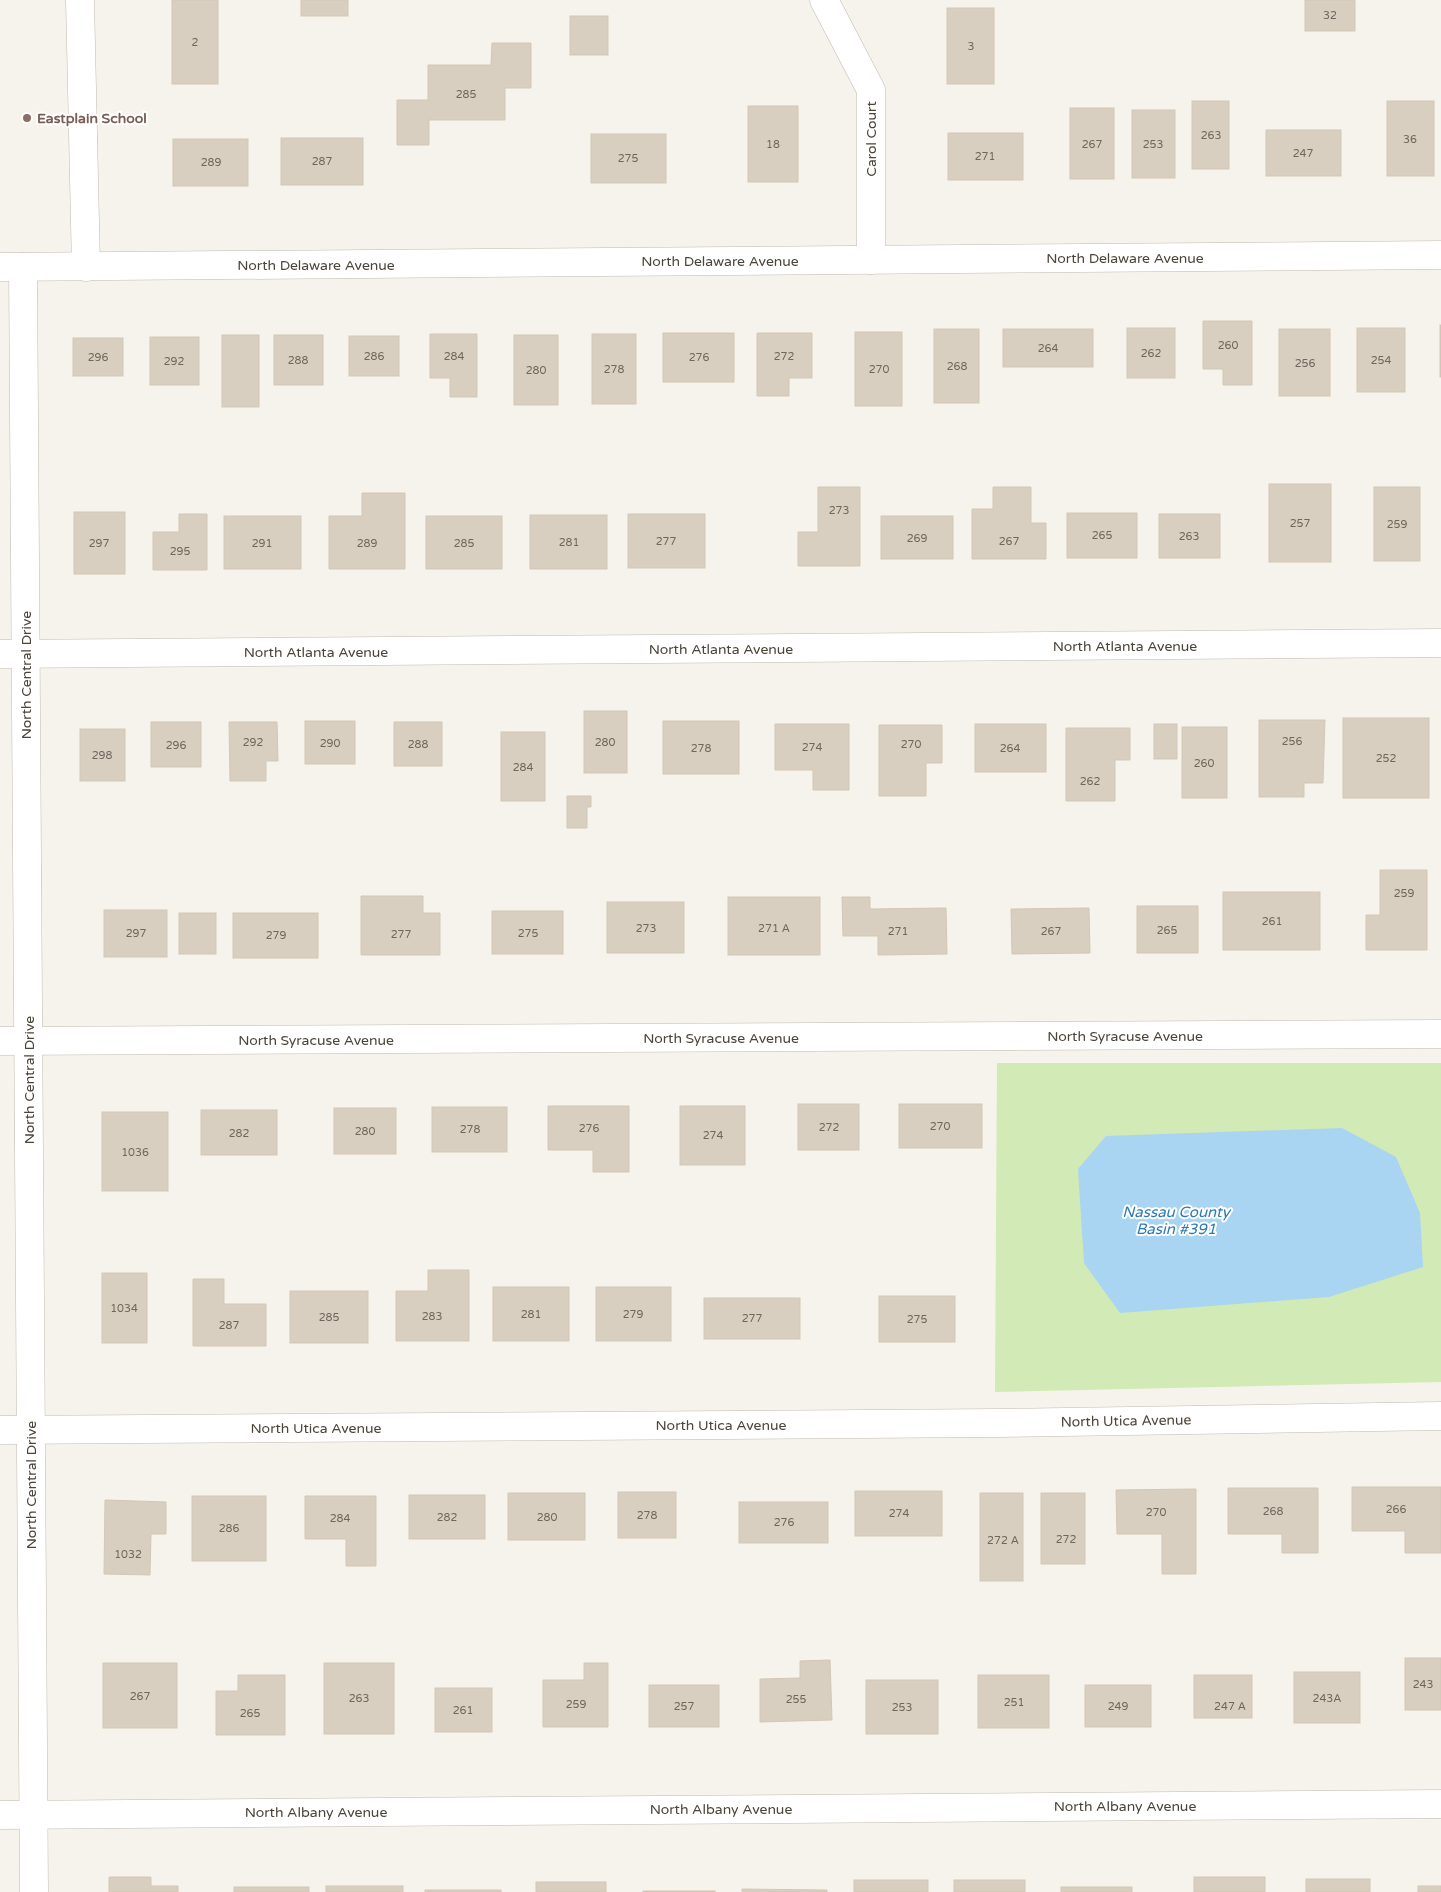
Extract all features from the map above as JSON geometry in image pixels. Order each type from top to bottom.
[{"type":"street","points":[[80,0],[86,267]]},
{"type":"street","name":"Carol Court","points":[[824,0],[871,90],[871,260]]},
{"type":"street","name":"North Delaware Avenue","points":[[12,267],[1441,255]]},
{"type":"street","name":"North Central Drive","points":[[12,267],[13,654],[28,1041],[34,1892]]},
{"type":"street","name":"North Atlanta Avenue","points":[[13,654],[1441,643]]},
{"type":"street","name":"North Syracuse Avenue","points":[[0,1042],[1441,1034]]},
{"type":"street","name":"North Utica Avenue","points":[[0,1430],[986,1423],[1441,1416]]},
{"type":"street","name":"North Albany Avenue","points":[[0,1815],[1441,1804]]},
{"type":"green space","points":[[997,1063],[1441,1063],[1441,1382],[995,1392]]},
{"type":"water","name":"Nassau County Basin #391","points":[[1342,1128],[1396,1157],[1420,1213],[1423,1267],[1329,1297],[1120,1313],[1084,1263],[1078,1169],[1106,1136]]},
{"type":"building","points":[[172,0],[218,0],[218,84],[172,84]]},
{"type":"building","points":[[301,0],[348,0],[348,16],[301,16]]},
{"type":"building","points":[[1305,0],[1355,0],[1355,31],[1305,31]]},
{"type":"building","points":[[947,8],[994,8],[994,84],[947,84]]},
{"type":"building","points":[[570,16],[608,16],[608,55],[570,55]]},
{"type":"building","points":[[492,43],[531,43],[531,88],[505,88],[505,120],[429,120],[429,145],[397,145],[397,100],[428,100],[428,65],[491,65]]},
{"type":"building","points":[[1192,101],[1229,101],[1229,169],[1192,169]]},
{"type":"building","points":[[1387,101],[1434,101],[1434,176],[1387,176]]},
{"type":"building","points":[[748,106],[798,106],[798,182],[748,182]]},
{"type":"building","points":[[1070,108],[1114,108],[1114,179],[1070,179]]},
{"type":"building","points":[[1132,110],[1175,110],[1175,178],[1132,178]]},
{"type":"building","points":[[1266,130],[1341,130],[1341,176],[1266,176]]},
{"type":"building","points":[[948,133],[1023,133],[1023,180],[948,180]]},
{"type":"building","points":[[591,134],[666,134],[666,183],[591,183]]},
{"type":"building","points":[[281,138],[363,138],[363,185],[281,185]]},
{"type":"building","points":[[173,139],[248,139],[248,186],[173,186]]},
{"type":"building","points":[[1203,321],[1252,321],[1252,385],[1223,385],[1223,369],[1203,369]]},
{"type":"building","points":[[1441,325],[1441,377],[1440,377]]},
{"type":"building","points":[[1127,328],[1175,328],[1175,378],[1127,378]]},
{"type":"building","points":[[1357,328],[1405,328],[1405,392],[1357,392]]},
{"type":"building","points":[[934,329],[979,329],[979,403],[934,403]]},
{"type":"building","points":[[1003,329],[1093,329],[1093,367],[1003,367]]},
{"type":"building","points":[[1279,329],[1330,329],[1330,396],[1279,396]]},
{"type":"building","points":[[855,332],[902,332],[902,406],[855,406]]},
{"type":"building","points":[[663,333],[734,333],[734,382],[663,382]]},
{"type":"building","points":[[757,333],[812,333],[812,378],[789,378],[789,396],[757,396]]},
{"type":"building","points":[[430,334],[477,334],[477,397],[450,397],[450,378],[430,378]]},
{"type":"building","points":[[592,334],[636,334],[636,404],[592,404]]},
{"type":"building","points":[[222,335],[259,335],[259,407],[222,407]]},
{"type":"building","points":[[274,335],[323,335],[323,385],[274,385]]},
{"type":"building","points":[[514,335],[558,335],[558,405],[514,405]]},
{"type":"building","points":[[349,336],[399,336],[399,376],[349,376]]},
{"type":"building","points":[[150,337],[199,337],[199,385],[150,385]]},
{"type":"building","points":[[73,338],[123,338],[123,376],[73,376]]},
{"type":"building","points":[[1269,484],[1331,484],[1331,562],[1269,562]]},
{"type":"building","points":[[818,487],[860,487],[860,566],[798,566],[798,532],[818,532]]},
{"type":"building","points":[[993,487],[1031,487],[1031,523],[1046,523],[1046,559],[972,559],[972,509],[993,509]]},
{"type":"building","points":[[1374,487],[1420,487],[1420,561],[1374,561]]},
{"type":"building","points":[[362,493],[405,493],[405,569],[329,569],[329,516],[362,516]]},
{"type":"building","points":[[74,512],[125,512],[125,574],[74,574]]},
{"type":"building","points":[[1067,513],[1137,513],[1137,558],[1067,558]]},
{"type":"building","points":[[179,514],[207,514],[207,570],[153,570],[153,532],[179,532]]},
{"type":"building","points":[[628,514],[705,514],[705,568],[628,568]]},
{"type":"building","points":[[1159,514],[1220,514],[1220,558],[1159,558]]},
{"type":"building","points":[[530,515],[607,515],[607,569],[530,569]]},
{"type":"building","points":[[224,516],[301,516],[301,569],[224,569]]},
{"type":"building","points":[[426,516],[502,516],[502,569],[426,569]]},
{"type":"building","points":[[881,516],[953,516],[953,559],[881,559]]},
{"type":"building","points":[[584,711],[627,711],[627,773],[584,773]]},
{"type":"building","points":[[1343,718],[1429,718],[1429,798],[1343,798]]},
{"type":"building","points":[[1259,720],[1325,720],[1323,783],[1304,783],[1304,797],[1259,797]]},
{"type":"building","points":[[305,721],[355,721],[355,764],[305,764]]},
{"type":"building","points":[[663,721],[739,721],[739,774],[663,774]]},
{"type":"building","points":[[151,722],[201,722],[201,767],[151,767]]},
{"type":"building","points":[[229,722],[277,722],[278,761],[266,761],[266,781],[230,781]]},
{"type":"building","points":[[394,722],[442,722],[442,766],[394,766]]},
{"type":"building","points":[[775,724],[849,724],[849,790],[813,790],[813,770],[775,770]]},
{"type":"building","points":[[975,724],[1046,724],[1046,772],[975,772]]},
{"type":"building","points":[[1154,724],[1177,724],[1177,759],[1154,759]]},
{"type":"building","points":[[879,725],[942,725],[942,763],[926,763],[926,796],[879,796]]},
{"type":"building","points":[[1182,727],[1227,727],[1227,798],[1182,798]]},
{"type":"building","points":[[1066,728],[1130,728],[1130,760],[1115,760],[1115,801],[1066,801]]},
{"type":"building","points":[[80,729],[125,729],[125,781],[80,781]]},
{"type":"building","points":[[501,732],[545,732],[545,801],[501,801]]},
{"type":"building","points":[[567,796],[591,796],[591,807],[587,807],[587,828],[567,828]]},
{"type":"building","points":[[1380,870],[1427,870],[1427,950],[1366,950],[1366,915],[1380,915]]},
{"type":"building","points":[[1223,892],[1320,892],[1320,950],[1223,950]]},
{"type":"building","points":[[361,896],[423,896],[423,913],[440,913],[440,955],[361,955]]},
{"type":"building","points":[[728,897],[820,897],[820,955],[728,955]]},
{"type":"building","points":[[842,897],[870,897],[870,909],[946,908],[947,954],[878,955],[878,936],[843,936]]},
{"type":"building","points":[[607,902],[684,902],[684,953],[607,953]]},
{"type":"building","points":[[1137,906],[1198,906],[1198,953],[1137,953]]},
{"type":"building","points":[[1089,908],[1090,953],[1012,954],[1011,909]]},
{"type":"building","points":[[104,910],[167,910],[167,957],[104,957]]},
{"type":"building","points":[[492,911],[563,911],[563,954],[492,954]]},
{"type":"building","points":[[179,913],[216,913],[216,954],[179,954]]},
{"type":"building","points":[[233,913],[318,913],[318,958],[233,958]]},
{"type":"building","points":[[798,1104],[859,1104],[859,1150],[798,1150]]},
{"type":"building","points":[[899,1104],[982,1104],[982,1148],[899,1148]]},
{"type":"building","points":[[548,1106],[629,1106],[629,1172],[593,1172],[593,1150],[548,1150]]},
{"type":"building","points":[[680,1106],[745,1106],[745,1165],[680,1165]]},
{"type":"building","points":[[432,1107],[507,1107],[507,1152],[432,1152]]},
{"type":"building","points":[[334,1108],[396,1108],[396,1154],[334,1154]]},
{"type":"building","points":[[201,1110],[277,1110],[277,1155],[201,1155]]},
{"type":"building","points":[[102,1112],[168,1112],[168,1191],[102,1191]]},
{"type":"building","points":[[428,1270],[469,1270],[469,1341],[396,1341],[396,1291],[428,1291]]},
{"type":"building","points":[[102,1273],[147,1273],[147,1343],[102,1343]]},
{"type":"building","points":[[193,1279],[224,1279],[224,1304],[266,1304],[266,1346],[193,1346]]},
{"type":"building","points":[[493,1287],[569,1287],[569,1341],[493,1341]]},
{"type":"building","points":[[596,1287],[671,1287],[671,1341],[596,1341]]},
{"type":"building","points":[[290,1291],[368,1291],[368,1343],[290,1343]]},
{"type":"building","points":[[879,1296],[955,1296],[955,1342],[879,1342]]},
{"type":"building","points":[[704,1298],[800,1298],[800,1339],[704,1339]]},
{"type":"building","points":[[1352,1487],[1441,1487],[1441,1553],[1405,1553],[1405,1531],[1352,1531]]},
{"type":"building","points":[[1228,1488],[1318,1488],[1318,1553],[1282,1553],[1282,1534],[1228,1534]]},
{"type":"building","points":[[1196,1489],[1196,1574],[1162,1574],[1162,1534],[1117,1534],[1116,1490]]},
{"type":"building","points":[[855,1491],[942,1491],[942,1536],[855,1536]]},
{"type":"building","points":[[618,1492],[676,1492],[676,1538],[618,1538]]},
{"type":"building","points":[[508,1493],[585,1493],[585,1540],[508,1540]]},
{"type":"building","points":[[980,1493],[1023,1493],[1023,1581],[980,1581]]},
{"type":"building","points":[[1041,1493],[1085,1493],[1085,1564],[1041,1564]]},
{"type":"building","points":[[409,1495],[485,1495],[485,1539],[409,1539]]},
{"type":"building","points":[[192,1496],[266,1496],[266,1561],[192,1561]]},
{"type":"building","points":[[305,1496],[376,1496],[376,1566],[346,1566],[346,1539],[305,1539]]},
{"type":"building","points":[[105,1500],[166,1502],[166,1534],[151,1534],[150,1575],[104,1574]]},
{"type":"building","points":[[739,1502],[828,1502],[828,1543],[739,1543]]},
{"type":"building","points":[[1405,1658],[1441,1658],[1441,1710],[1405,1710]]},
{"type":"building","points":[[830,1660],[832,1720],[760,1722],[760,1679],[800,1678],[800,1661]]},
{"type":"building","points":[[103,1663],[177,1663],[177,1728],[103,1728]]},
{"type":"building","points":[[324,1663],[394,1663],[394,1734],[324,1734]]},
{"type":"building","points":[[584,1663],[608,1663],[608,1727],[543,1727],[543,1680],[584,1680]]},
{"type":"building","points":[[1294,1672],[1360,1672],[1360,1723],[1294,1723]]},
{"type":"building","points":[[238,1675],[285,1675],[285,1735],[216,1735],[216,1691],[238,1691]]},
{"type":"building","points":[[978,1675],[1049,1675],[1049,1728],[978,1728]]},
{"type":"building","points":[[1194,1675],[1252,1675],[1252,1718],[1194,1718]]},
{"type":"building","points":[[866,1680],[938,1680],[938,1734],[866,1734]]},
{"type":"building","points":[[649,1685],[719,1685],[719,1727],[649,1727]]},
{"type":"building","points":[[1085,1685],[1151,1685],[1151,1727],[1085,1727]]},
{"type":"building","points":[[435,1688],[492,1688],[492,1732],[435,1732]]},
{"type":"building","points":[[109,1877],[151,1877],[151,1886],[178,1886],[178,1892],[109,1892]]},
{"type":"building","points":[[1194,1877],[1265,1877],[1265,1892],[1194,1892]]},
{"type":"building","points":[[1306,1879],[1370,1879],[1370,1892],[1306,1892]]},
{"type":"building","points":[[854,1880],[928,1880],[928,1892],[854,1892]]},
{"type":"building","points":[[954,1880],[1025,1880],[1025,1892],[954,1892]]},
{"type":"building","points":[[536,1882],[606,1882],[606,1892],[536,1892]]},
{"type":"building","points":[[326,1886],[403,1886],[403,1892],[326,1892]]},
{"type":"building","points":[[1418,1886],[1441,1886],[1441,1892],[1418,1892]]},
{"type":"building","points":[[234,1887],[309,1887],[309,1892],[234,1892]]},
{"type":"building","points":[[1061,1887],[1132,1887],[1132,1892],[1061,1892]]},
{"type":"building","points":[[742,1889],[827,1890],[827,1892],[742,1892]]},
{"type":"building","points":[[425,1890],[501,1890],[501,1892],[425,1892]]},
{"type":"building","points":[[715,1891],[715,1892],[643,1892]]},
{"type":"place","name":"Eastplain School","points":[[27,118]]}]
